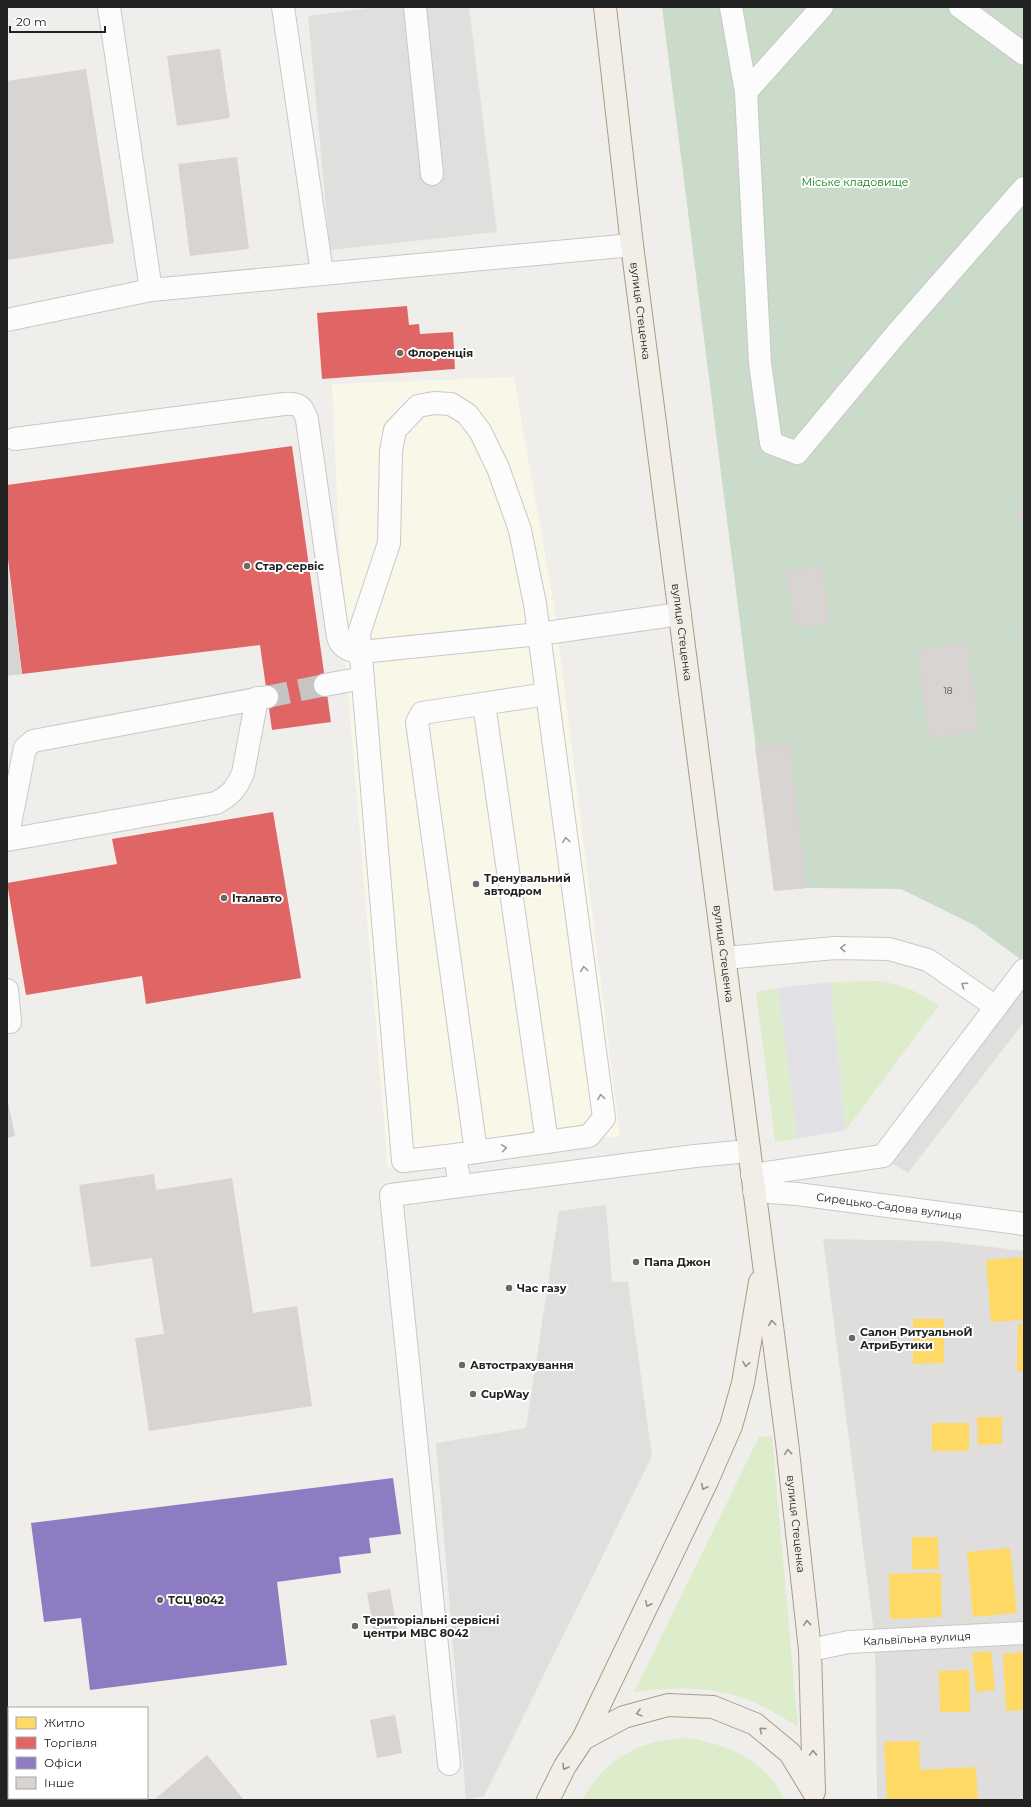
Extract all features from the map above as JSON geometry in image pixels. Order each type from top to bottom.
[{"type":"main road","name":"вулиця Стеценка","points":[[605,7],[632,245],[787,1442],[810,1650],[815,1796]]},
{"type":"main road","name":"вулиця Стеценка","points":[[548,1799],[565,1766],[583,1739],[707,1481],[731,1426],[743,1383],[764,1257]]},
{"type":"main road","points":[[583,1739],[624,1717],[668,1705],[713,1708],[755,1724],[790,1753],[815,1796]]},
{"type":"street","points":[[109,7],[151,290]]},
{"type":"street","points":[[283,7],[322,274]]},
{"type":"street","points":[[415,7],[432,174]]},
{"type":"street","points":[[731,7],[746,92],[760,363],[771,442],[797,453],[897,333],[1024,188]]},
{"type":"street","points":[[746,92],[822,7]]},
{"type":"street","points":[[960,7],[1024,54]]},
{"type":"street","points":[[7,320],[151,290],[632,245]]},
{"type":"street","points":[[434,403],[451,404],[467,414],[480,431],[498,468],[520,530],[535,604],[539,634],[604,1118],[589,1136],[403,1161],[359,633],[389,543],[391,451],[395,430],[418,406],[434,403]]},
{"type":"street","points":[[15,439],[284,404],[298,404],[304,408],[307,420],[338,637],[340,642],[350,651],[361,652],[539,634],[680,614]]},
{"type":"street","points":[[325,685],[363,678]]},
{"type":"street","points":[[460,1186],[466,1153],[417,722],[422,713],[547,694]]},
{"type":"street","points":[[262,697],[243,773],[238,784],[229,796],[216,803],[7,840],[22,760],[28,744],[54,736],[262,697]]},
{"type":"street","points":[[484,704],[547,1142]]},
{"type":"street","points":[[725,958],[835,948],[889,949],[928,960],[996,1007]]},
{"type":"street","points":[[753,1183],[883,1156],[1024,970]]},
{"type":"street","points":[[7,990],[10,1022]]},
{"type":"street","points":[[449,1764],[391,1195],[749,1151]]},
{"type":"street","name":"Сирецько-Садова вулиця","points":[[753,1183],[797,1194],[1024,1224]]},
{"type":"street","name":"Кальвільна вулиця","points":[[810,1650],[849,1642],[1024,1633]]},
{"type":"shaded area","points":[[375,7],[469,7],[497,232],[330,250],[308,16]]},
{"type":"shaded area","name":"Тренувальний автодром","points":[[514,377],[554,606],[620,1136],[388,1169],[343,631],[332,384]]},
{"type":"shaded area","points":[[830,982],[846,1130],[797,1139],[778,988]]},
{"type":"shaded area","points":[[1024,986],[1024,1022],[908,1173],[889,1161]]},
{"type":"shaded area","points":[[606,1205],[612,1282],[628,1282],[652,1456],[484,1796],[466,1800],[436,1443],[526,1428],[559,1211]]},
{"type":"shaded area","points":[[823,1239],[942,1241],[1024,1251],[1024,1800],[877,1800],[875,1640]]},
{"type":"green space","name":"Міське кладовище","points":[[662,7],[1024,7],[1024,962],[974,925],[901,889],[807,888],[774,891]]},
{"type":"green space","points":[[883,981],[912,990],[939,1005],[846,1130],[830,982]]},
{"type":"green space","points":[[778,988],[797,1139],[775,1142],[756,992]]},
{"type":"green space","points":[[772,1436],[798,1727],[758,1704],[720,1692],[700,1689],[680,1689],[634,1692],[759,1437]]},
{"type":"green space","points":[[688,1738],[717,1745],[745,1757],[768,1775],[777,1786],[784,1800],[582,1800],[591,1785],[602,1772],[613,1762],[626,1754],[655,1742]]},
{"type":"building: Житло","points":[[1024,1257],[1024,1320],[991,1322],[986,1260]]},
{"type":"building: Житло","points":[[913,1319],[944,1319],[944,1363],[913,1364]]},
{"type":"building: Житло","points":[[1018,1324],[1024,1324],[1024,1372],[1017,1371]]},
{"type":"building: Житло","points":[[977,1417],[1002,1417],[1002,1444],[978,1445]]},
{"type":"building: Житло","points":[[932,1423],[969,1423],[969,1451],[932,1451]]},
{"type":"building: Житло","points":[[912,1537],[938,1537],[939,1569],[912,1569]]},
{"type":"building: Житло","points":[[1010,1548],[1017,1613],[973,1617],[967,1552]]},
{"type":"building: Житло","points":[[941,1573],[942,1617],[890,1619],[889,1574]]},
{"type":"building: Житло","points":[[991,1651],[995,1690],[976,1692],[972,1653]]},
{"type":"building: Житло","points":[[1024,1652],[1024,1710],[1006,1711],[1003,1654]]},
{"type":"building: Житло","points":[[969,1670],[970,1712],[940,1712],[939,1671]]},
{"type":"building: Житло","points":[[919,1741],[920,1770],[976,1767],[978,1800],[887,1800],[884,1742]]},
{"type":"building: Торгівля","points":[[407,306],[409,325],[419,324],[420,334],[453,332],[455,369],[322,379],[317,313]]},
{"type":"building: Торгівля","points":[[292,446],[331,722],[272,730],[260,645],[22,674],[7,551],[7,485]]},
{"type":"building: Торгівля","points":[[273,812],[301,978],[146,1004],[142,976],[26,995],[7,883],[117,864],[112,839]]},
{"type":"building: Офіси","name":"ТСЦ 8042","points":[[393,1478],[401,1534],[369,1538],[371,1553],[339,1557],[341,1573],[277,1582],[287,1665],[90,1690],[81,1618],[44,1622],[31,1523]]},
{"type":"building: Інше","points":[[220,49],[230,118],[177,126],[167,56]]},
{"type":"building: Інше","points":[[86,69],[114,243],[7,260],[7,81]]},
{"type":"building: Інше","points":[[237,157],[249,249],[190,256],[178,164]]},
{"type":"building: Інше","points":[[1024,504],[1024,523],[1014,515]]},
{"type":"building: Інше","points":[[7,559],[22,674],[7,676]]},
{"type":"building: Інше","points":[[821,565],[831,623],[795,629],[785,571]]},
{"type":"building: Інше","points":[[1024,622],[1024,635],[1018,629]]},
{"type":"building: Інше","points":[[967,642],[980,731],[929,739],[916,649]]},
{"type":"building: Інше","points":[[790,743],[807,888],[774,891],[755,747]]},
{"type":"building: Інше","points":[[7,1096],[15,1136],[7,1138]]},
{"type":"building: Інше","points":[[154,1174],[156,1190],[232,1178],[253,1313],[297,1306],[312,1406],[149,1431],[135,1338],[164,1334],[152,1258],[91,1267],[79,1185]]},
{"type":"building: Інше","points":[[390,1589],[397,1629],[374,1633],[367,1593]]},
{"type":"building: Інше","points":[[395,1715],[402,1753],[377,1758],[370,1720]]},
{"type":"building: Інше","points":[[207,1755],[244,1800],[154,1800]]},
{"type":"building: Інше","points":[[8,1796],[8,1799],[33,1800],[7,1800]]},
{"type":"tunnel","points":[[267,697],[325,685]]},
{"type":"place","name":"Флоренція","points":[[400,353]]},
{"type":"place","name":"Стар сервіс","points":[[247,566]]},
{"type":"place","name":"Тренувальний автодром","points":[[476,884]]},
{"type":"place","name":"Італавто","points":[[224,898]]},
{"type":"place","name":"Папа Джон","points":[[636,1262]]},
{"type":"place","name":"Час газу","points":[[509,1288]]},
{"type":"place","name":"Салон РитуальноЙ АтриБутики","points":[[852,1338]]},
{"type":"place","name":"Автострахування","points":[[462,1365]]},
{"type":"place","name":"CupWay","points":[[473,1394]]},
{"type":"place","name":"ТСЦ 8042","points":[[160,1600]]},
{"type":"place","name":"Територіальні сервісні центри МВС 8042","points":[[355,1626]]}]
